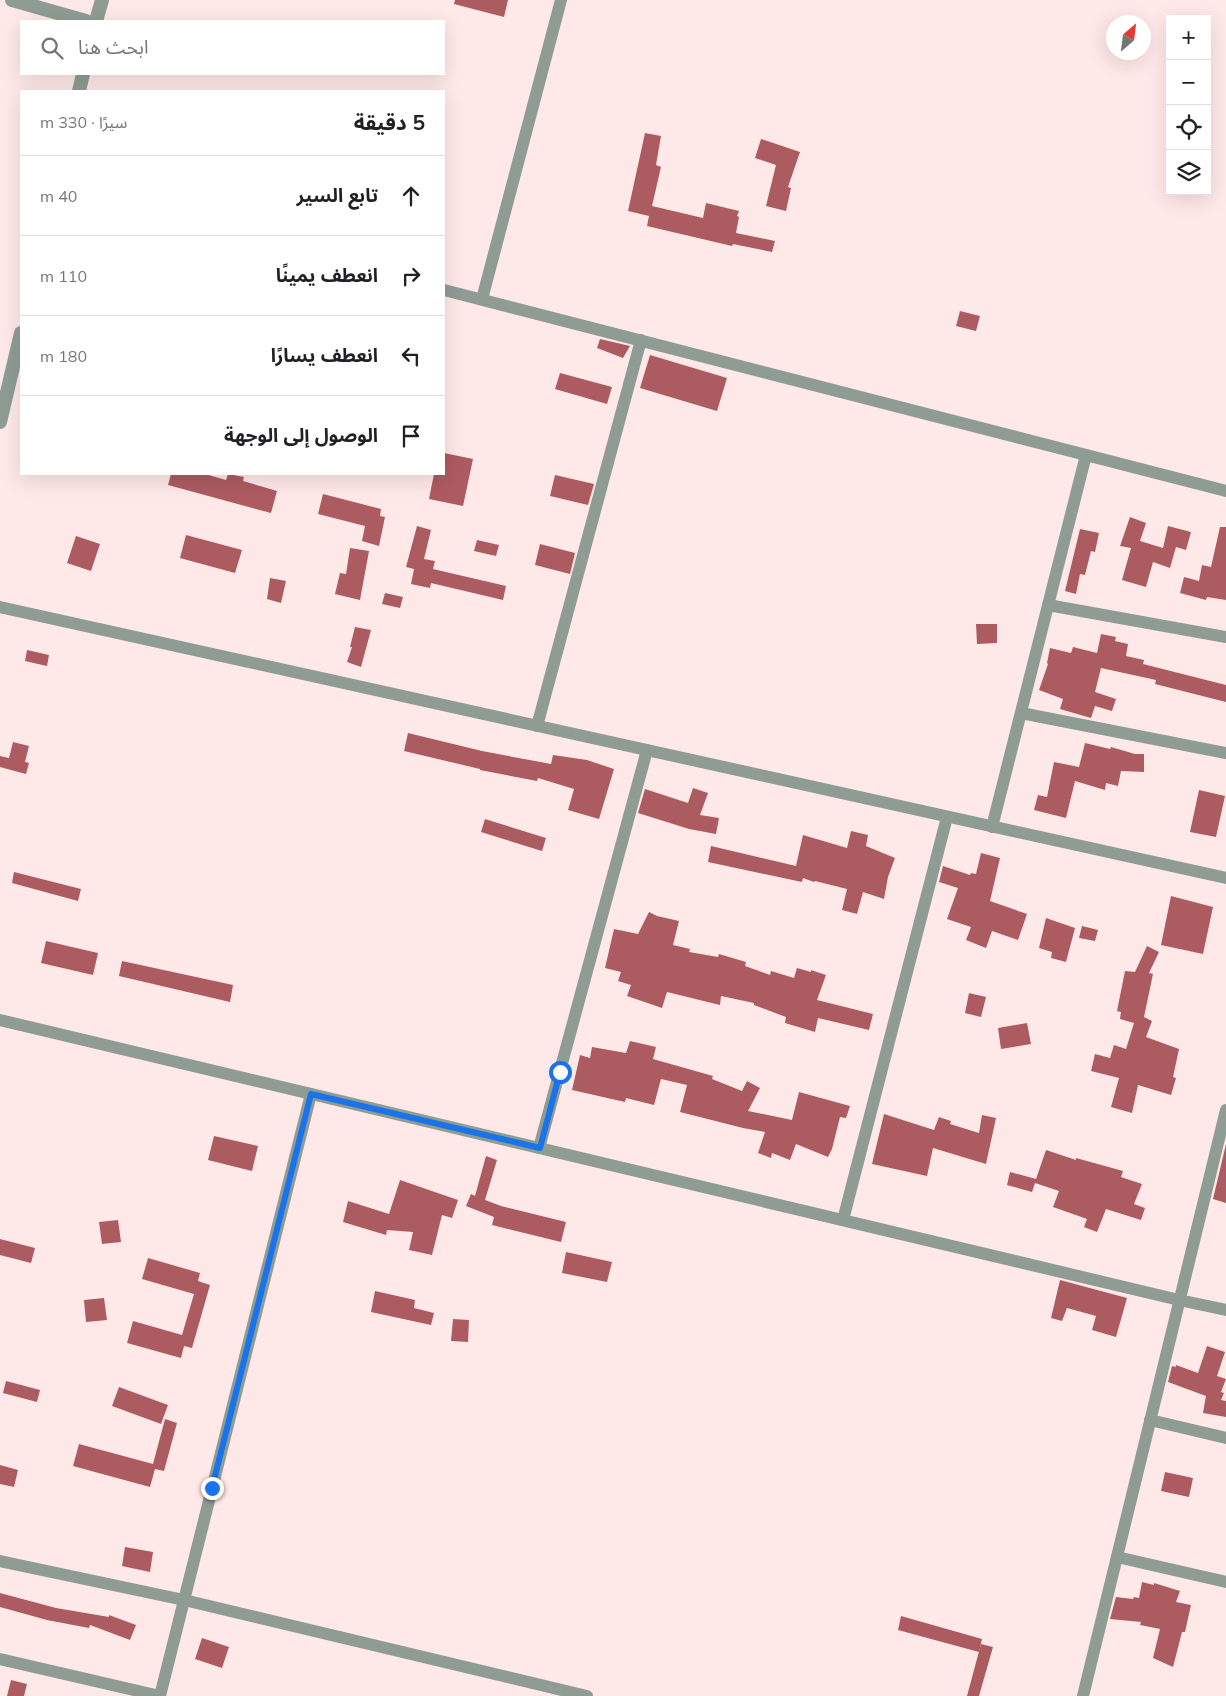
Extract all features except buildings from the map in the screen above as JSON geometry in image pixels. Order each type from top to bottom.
[{"type":"street","points":[[12,0],[82,20]]},
{"type":"street","points":[[96,20],[102,0]]},
{"type":"street","points":[[482,299],[561,0]]},
{"type":"street","points":[[79,90],[83,75]]},
{"type":"street","points":[[445,290],[1226,491]]},
{"type":"street","points":[[0,422],[20,337]]},
{"type":"street","points":[[537,726],[641,340]]},
{"type":"street","points":[[992,827],[1086,455]]},
{"type":"street","points":[[1048,605],[1226,637]]},
{"type":"street","points":[[0,607],[1226,878]]},
{"type":"street","points":[[1021,713],[1226,753]]},
{"type":"street","points":[[540,1148],[647,750]]},
{"type":"street","points":[[843,1220],[947,817]]},
{"type":"street","points":[[0,1020],[1226,1310]]},
{"type":"street","points":[[0,1659],[160,1696],[311,1094]]},
{"type":"street","points":[[1086,1695],[1179,1300],[1222,1142],[1226,1110]]},
{"type":"street","points":[[1150,1420],[1226,1438]]},
{"type":"street","points":[[1117,1557],[1226,1582]]},
{"type":"street","points":[[0,1561],[184,1600],[587,1696]]},
{"type":"route","points":[[212,1488],[311,1094],[540,1148],[560,1072]]}]
